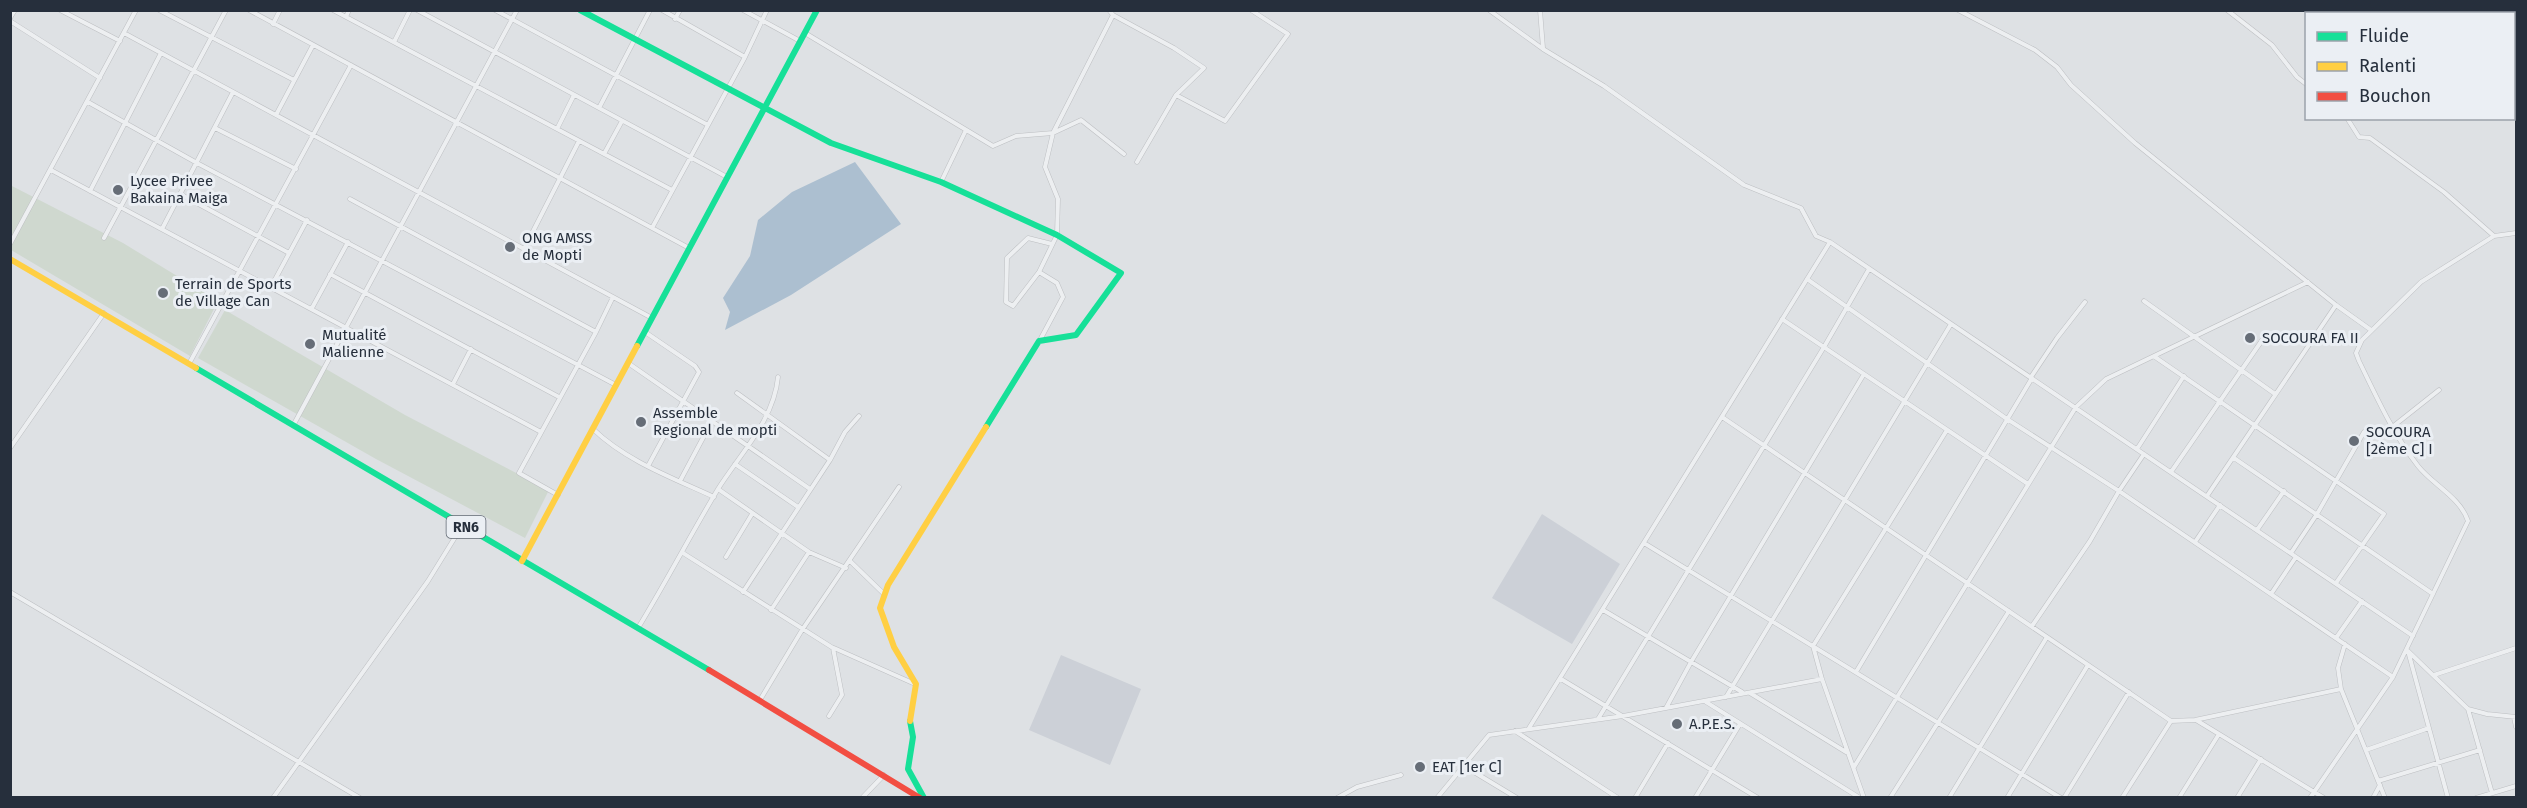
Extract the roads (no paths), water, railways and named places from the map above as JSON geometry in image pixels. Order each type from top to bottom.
[{"type":"street","points":[[15,10],[10,19],[100,78]]},
{"type":"street","points":[[60,10],[120,40]]},
{"type":"street","points":[[10,244],[136,10]]},
{"type":"street","points":[[159,10],[294,80]]},
{"type":"street","points":[[104,238],[226,10]]},
{"type":"street","points":[[249,10],[689,248]]},
{"type":"street","points":[[273,24],[280,10]]},
{"type":"street","points":[[333,10],[672,190]]},
{"type":"street","points":[[346,17],[349,10]]},
{"type":"street","points":[[394,42],[410,10]]},
{"type":"street","points":[[417,10],[727,177]]},
{"type":"street","points":[[495,10],[708,125]]},
{"type":"street","points":[[294,424],[517,10]]},
{"type":"street","points":[[580,10],[727,90],[831,143],[941,182],[1057,235],[1121,273],[1076,335],[1039,341]]},
{"type":"street","points":[[599,108],[650,10]]},
{"type":"street","points":[[662,10],[745,57]]},
{"type":"street","points":[[675,19],[680,10]]},
{"type":"street","points":[[743,10],[800,41]]},
{"type":"street","points":[[652,228],[745,57],[767,10]]},
{"type":"street","points":[[522,561],[817,10]]},
{"type":"street","points":[[1109,10],[1113,15],[1174,48],[1204,68],[1176,95],[1137,162]]},
{"type":"street","points":[[1176,95],[1225,121],[1288,34],[1251,10]]},
{"type":"street","points":[[1489,10],[1543,49],[1604,86],[1744,185],[1801,208],[1816,236],[1830,242],[2414,636]]},
{"type":"street","points":[[1540,10],[1543,49]]},
{"type":"street","points":[[1958,10],[2035,50],[2056,67],[2071,85],[2135,143],[2336,305],[2371,330]]},
{"type":"street","points":[[2226,10],[2272,45],[2297,78],[2305,83]]},
{"type":"street","points":[[1052,244],[1028,238],[1007,258],[1006,302],[1013,306],[1039,272],[1057,235],[1058,199],[1045,167],[1053,133],[1113,15]]},
{"type":"street","points":[[124,33],[652,318]]},
{"type":"street","points":[[805,33],[993,146],[1016,136],[1053,133],[1081,120],[1124,154]]},
{"type":"street","points":[[276,116],[313,45]]},
{"type":"street","points":[[90,190],[161,53]]},
{"type":"street","points":[[190,362],[351,65]]},
{"type":"street","points":[[162,229],[233,92]]},
{"type":"street","points":[[557,129],[574,95]]},
{"type":"street","points":[[88,102],[156,141],[616,386]]},
{"type":"street","points":[[2348,120],[2359,137],[2370,138],[2435,185],[2494,236]]},
{"type":"street","points":[[604,154],[622,121]]},
{"type":"street","points":[[215,128],[296,169]]},
{"type":"street","points":[[941,182],[966,130]]},
{"type":"street","points":[[524,249],[579,141]]},
{"type":"street","points":[[51,170],[541,432]]},
{"type":"street","points":[[180,194],[289,253]]},
{"type":"street","points":[[350,199],[596,332]]},
{"type":"street","points":[[271,287],[307,220]]},
{"type":"street","points":[[2310,798],[2393,677],[2468,524],[2468,518],[2447,493],[2420,469],[2391,428],[2356,353],[2362,340],[2371,330],[2425,279],[2494,236],[2517,233]]},
{"type":"street","points":[[312,308],[348,242]]},
{"type":"street","points":[[1529,728],[1830,242]]},
{"type":"street","name":"RN6","points":[[10,259],[190,362],[922,798]]},
{"type":"street","points":[[1598,718],[1824,348],[1869,269]]},
{"type":"street","points":[[922,798],[908,769],[913,736],[909,717],[916,684],[894,647],[880,608],[888,585],[1039,341],[1063,297],[1057,283],[1039,272]]},
{"type":"street","points":[[330,274],[559,397]]},
{"type":"street","points":[[1807,279],[2007,419],[2119,490],[2393,677]]},
{"type":"street","points":[[1854,767],[2076,407],[2106,379],[2308,282]]},
{"type":"street","points":[[558,495],[519,473],[613,297]]},
{"type":"street","points":[[2144,301],[2275,394]]},
{"type":"street","points":[[1856,672],[2032,378],[2057,338],[2085,303]]},
{"type":"street","points":[[2206,496],[2336,305]]},
{"type":"street","points":[[10,447],[104,313]]},
{"type":"street","points":[[1782,319],[2028,484]]},
{"type":"street","points":[[1726,697],[1952,324]]},
{"type":"street","points":[[645,332],[697,369],[698,376],[648,466]]},
{"type":"street","points":[[2171,472],[2265,336]]},
{"type":"street","points":[[453,384],[471,349]]},
{"type":"street","points":[[2154,356],[2384,514],[2336,583]]},
{"type":"street","points":[[628,363],[810,489]]},
{"type":"street","points":[[1666,708],[1691,662],[1864,374]]},
{"type":"street","points":[[2137,449],[2184,376]]},
{"type":"street","points":[[638,627],[683,553],[718,489],[748,446],[766,414],[777,393],[778,377]]},
{"type":"street","points":[[2391,428],[2439,390]]},
{"type":"street","points":[[737,393],[830,460]]},
{"type":"street","points":[[743,592],[830,460],[845,432],[859,416]]},
{"type":"street","points":[[1722,417],[2171,721],[2195,720],[2341,689]]},
{"type":"street","points":[[680,482],[712,420]]},
{"type":"street","points":[[593,429],[605,441],[648,466],[714,497]]},
{"type":"street","points":[[1862,798],[1854,767],[1847,753],[1813,646],[1947,430]]},
{"type":"street","points":[[2291,553],[2317,514],[2364,432]]},
{"type":"street","points":[[2032,626],[2090,541],[2119,490],[2144,454]]},
{"type":"street","points":[[2234,458],[2433,594]]},
{"type":"street","points":[[735,464],[798,507]]},
{"type":"street","points":[[760,700],[802,630],[899,487]]},
{"type":"street","points":[[718,489],[809,552],[846,568]]},
{"type":"street","points":[[2257,530],[2284,491]]},
{"type":"street","points":[[2195,542],[2220,505]]},
{"type":"street","points":[[726,556],[752,514]]},
{"type":"street","points":[[273,798],[428,581],[462,525]]},
{"type":"street","points":[[1644,543],[2062,798],[2129,692]]},
{"type":"street","points":[[771,610],[809,552]]},
{"type":"street","points":[[683,553],[833,648],[916,684]]},
{"type":"street","points":[[2271,594],[2296,557]]},
{"type":"street","points":[[850,561],[885,595]]},
{"type":"street","points":[[10,592],[360,798]]},
{"type":"street","points":[[2336,638],[2362,601]]},
{"type":"street","points":[[1603,610],[1743,692]]},
{"type":"street","points":[[1890,798],[2010,611]]},
{"type":"street","points":[[1949,798],[2047,637]]},
{"type":"street","points":[[2345,644],[2338,668],[2341,689],[2385,798]]},
{"type":"street","points":[[830,716],[842,695],[833,648]]},
{"type":"street","points":[[2433,675],[2517,648]]},
{"type":"street","points":[[2408,650],[2468,709],[2515,717],[2517,727]]},
{"type":"street","points":[[2408,650],[2448,798]]},
{"type":"street","points":[[2007,798],[2088,665]]},
{"type":"street","points":[[1561,679],[1758,798]]},
{"type":"street","points":[[1437,798],[1489,735],[1623,716],[1822,679]]},
{"type":"street","points":[[1750,692],[1847,753]]},
{"type":"street","points":[[1705,702],[1862,798]]},
{"type":"street","points":[[2468,709],[2492,793]]},
{"type":"street","points":[[2195,720],[2324,798]]},
{"type":"street","points":[[2122,798],[2171,721]]},
{"type":"street","points":[[1695,798],[1740,724]]},
{"type":"street","points":[[2366,750],[2429,728]]},
{"type":"street","points":[[1515,731],[1618,798]]},
{"type":"street","points":[[2179,798],[2219,734]]},
{"type":"street","points":[[1635,798],[1668,743]]},
{"type":"street","points":[[2373,798],[2379,783],[2480,750]]},
{"type":"street","points":[[2237,798],[2261,759]]},
{"type":"street","points":[[1464,766],[1517,798]]},
{"type":"street","points":[[862,798],[884,775]]},
{"type":"street","points":[[1337,798],[1357,787],[1401,775]]},
{"type":"street","points":[[2476,798],[2517,786]]},
{"type":"water","points":[[855,162],[901,224],[791,295],[725,330],[730,312],[723,298],[750,256],[758,220],[792,192]]},
{"type":"place","name":"Lycee Privee Bakaina Maiga","points":[[118,190]]},
{"type":"place","name":"ONG AMSS de Mopti","points":[[510,247]]},
{"type":"place","name":"Terrain de Sports de Village Can","points":[[163,293]]},
{"type":"place","name":"SOCOURA FA II","points":[[2250,338]]},
{"type":"place","name":"Mutualité Malienne","points":[[310,344]]},
{"type":"place","name":"Assemble Regional de mopti","points":[[641,422]]},
{"type":"place","name":"SOCOURA [2ème C] I","points":[[2354,441]]},
{"type":"place","name":"A.P.E.S.","points":[[1677,724]]},
{"type":"place","name":"EAT [1er C]","points":[[1420,767]]}]
